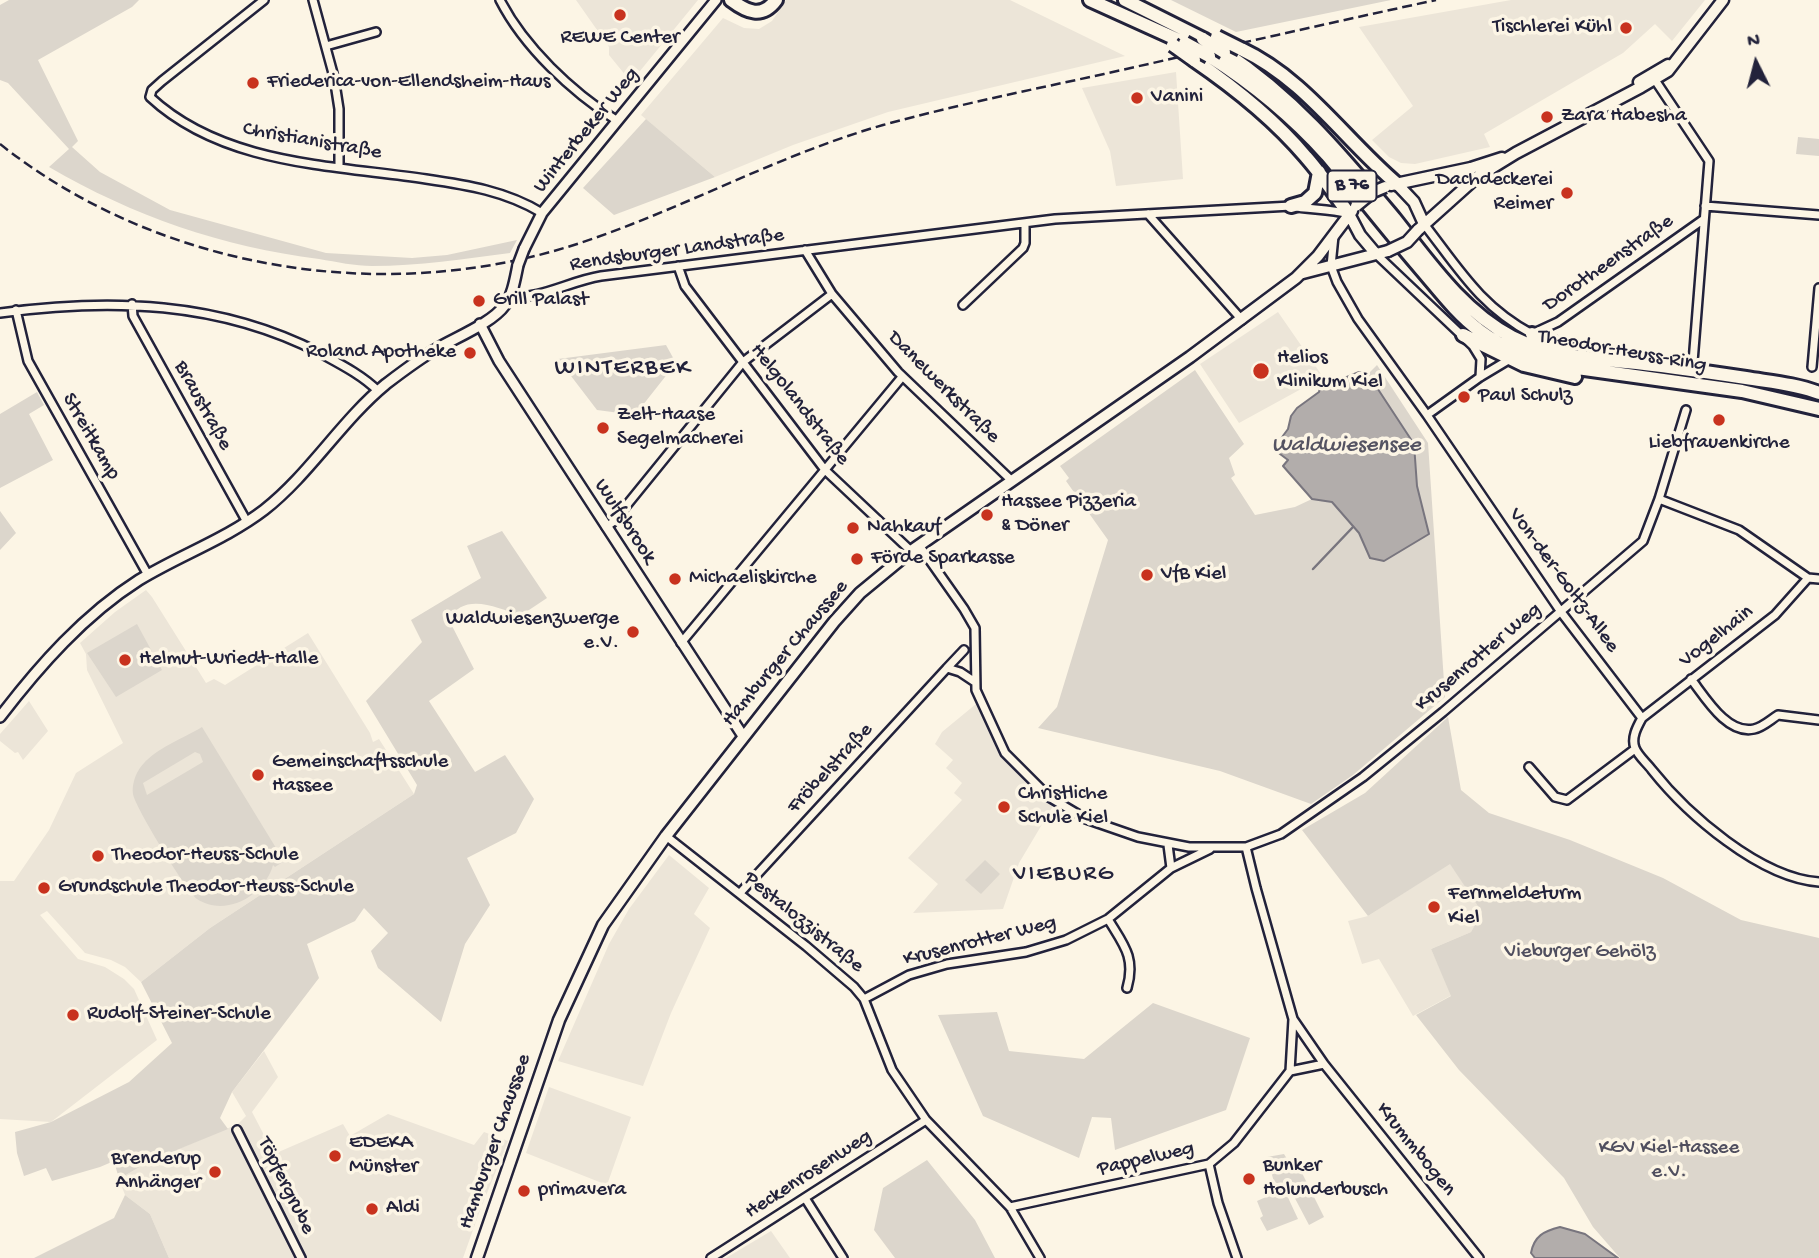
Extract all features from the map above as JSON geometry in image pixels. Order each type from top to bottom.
[{"type":"highway","points":[[731,0],[743,10],[752,13],[767,10],[776,0]]},
{"type":"highway","name":"Theodor-Heuss-Ring","points":[[1090,0],[1209,57],[1251,83],[1298,125],[1326,155],[1455,309],[1482,333],[1507,348],[1535,360],[1563,366],[1742,391],[1819,410]]},
{"type":"highway","name":"Theodor-Heuss-Ring","points":[[1125,0],[1203,39],[1279,92],[1327,139],[1445,281],[1479,316],[1516,339],[1559,354],[1693,370],[1787,385],[1819,393]]},
{"type":"highway","points":[[1157,16],[1217,37],[1266,62],[1303,91],[1391,186]]},
{"type":"highway","points":[[1179,44],[1194,60],[1254,104],[1295,144],[1353,210]]},
{"type":"highway","points":[[1291,206],[1305,202],[1315,193],[1319,172]]},
{"type":"highway","points":[[1532,334],[1559,346],[1606,360]]},
{"type":"highway","points":[[1463,335],[1510,359],[1550,372],[1590,379],[1648,379]]},
{"type":"highway","points":[[1787,385],[1819,400]]},
{"type":"main road","name":"Hamburger Chaussee","points":[[1303,273],[1388,251],[1407,242],[1459,191],[1516,153],[1655,80],[1674,63],[1723,0]]},
{"type":"main road","name":"Hamburger Chaussee","points":[[1629,93],[1636,83],[1665,65],[1674,63]]},
{"type":"main road","name":"Hamburger Chaussee","points":[[477,1258],[568,996],[603,925],[666,836],[847,607],[881,574],[915,548],[1242,320],[1303,273],[1353,210],[1373,192],[1471,168],[1516,153]]},
{"type":"main road","points":[[1391,186],[1414,202],[1421,227]]},
{"type":"main road","points":[[1353,210],[1360,236],[1377,254]]},
{"type":"street","name":"Christianistraße","points":[[264,0],[162,81],[152,90],[150,97],[172,115],[210,137],[248,151],[470,185],[515,198],[542,213]]},
{"type":"street","points":[[313,0],[334,77],[339,109],[339,167]]},
{"type":"street","points":[[500,0],[521,33],[552,69],[616,120]]},
{"type":"street","name":"Winterbeker Weg","points":[[510,297],[524,249],[542,213],[716,0]]},
{"type":"street","points":[[326,46],[376,32]]},
{"type":"street","points":[[1655,80],[1709,161],[1693,362]]},
{"type":"street","name":"Rendsburger Landstraße","points":[[510,297],[529,298],[578,280],[1025,223],[1291,206],[1320,211],[1353,210]]},
{"type":"street","points":[[1705,206],[1819,215]]},
{"type":"street","points":[[1148,214],[1242,320]]},
{"type":"street","name":"Dorotheenstraße","points":[[1532,334],[1558,322],[1704,219]]},
{"type":"street","points":[[963,305],[1023,247],[1025,223]]},
{"type":"street","name":"Theodor-Heuss-Ring","points":[[1421,227],[1497,313],[1532,334]]},
{"type":"street","points":[[1331,266],[1334,236]]},
{"type":"street","name":"Danewerkstraße","points":[[805,250],[832,294],[902,377],[1011,480]]},
{"type":"street","points":[[1377,254],[1463,335],[1480,355],[1479,377]]},
{"type":"street","name":"Helgolandstraße","points":[[678,266],[685,286],[825,470],[915,548],[975,628],[975,682]]},
{"type":"street","name":"Von-der-Goltz-Allee","points":[[1331,266],[1358,319],[1561,612],[1642,718]]},
{"type":"street","points":[[1812,368],[1819,288]]},
{"type":"street","points":[[606,527],[613,522],[743,362],[832,294]]},
{"type":"street","points":[[0,717],[55,652],[112,598],[148,575],[247,522],[292,484],[378,391],[431,352],[503,308],[510,297]]},
{"type":"street","points":[[0,313],[94,303],[198,311],[273,332],[334,360],[369,382],[378,391]]},
{"type":"street","name":"Braustraße","points":[[132,304],[133,316],[247,522]]},
{"type":"street","name":"Streitkamp","points":[[16,310],[28,361],[148,575]]},
{"type":"street","name":"Wulfsbrook","points":[[480,324],[499,361],[743,736]]},
{"type":"street","points":[[1427,415],[1479,377],[1510,359]]},
{"type":"street","points":[[681,643],[902,377]]},
{"type":"street","name":"Krusenrotter Weg","points":[[975,682],[1005,753],[1049,797],[1086,819],[1168,845],[1210,849],[1246,847],[1281,834],[1363,777],[1643,541],[1659,499],[1686,410]]},
{"type":"street","points":[[1659,499],[1739,530],[1808,578],[1819,579]]},
{"type":"street","name":"Vogelhain","points":[[1642,718],[1775,615],[1808,578]]},
{"type":"street","name":"Fröbelstraße","points":[[740,893],[964,650]]},
{"type":"street","points":[[947,668],[960,672],[975,682]]},
{"type":"street","points":[[1691,679],[1730,724],[1750,730],[1778,715],[1819,720]]},
{"type":"street","points":[[1642,718],[1634,739],[1635,749],[1688,808],[1732,844],[1772,867],[1800,879],[1819,882]]},
{"type":"street","points":[[1529,766],[1555,797],[1567,800],[1635,749]]},
{"type":"street","name":"Pestalozzistraße","points":[[666,836],[854,987],[864,999],[892,1070],[926,1120],[1010,1207],[1040,1258]]},
{"type":"street","points":[[1168,845],[1171,868]]},
{"type":"street","name":"Krummbogen","points":[[1246,847],[1293,1019],[1324,1064],[1479,1258]]},
{"type":"street","name":"Krusenrotter Weg","points":[[864,999],[909,975],[947,964],[1026,952],[1066,940],[1108,919],[1171,868],[1210,849]]},
{"type":"street","points":[[1108,919],[1130,957],[1131,975],[1128,988]]},
{"type":"street","name":"Krummbogen","points":[[1290,1071],[1293,1019]]},
{"type":"street","points":[[1290,1071],[1324,1064]]},
{"type":"street","name":"Pappelweg","points":[[1010,1207],[1209,1164],[1234,1143],[1290,1071]]},
{"type":"street","name":"Heckenrosenweg","points":[[711,1258],[926,1120]]},
{"type":"street","name":"Töpfergrube","points":[[237,1130],[301,1258]]},
{"type":"street","points":[[1209,1164],[1218,1203],[1237,1258]]},
{"type":"street","points":[[806,1198],[844,1258]]},
{"type":"shaded area","points":[[576,0],[698,0],[631,82],[609,55],[609,47]]},
{"type":"shaded area","points":[[786,0],[1010,0],[1125,56],[888,112],[793,145],[715,177],[641,115],[723,18],[744,28],[759,29],[772,21]]},
{"type":"shaded area","points":[[1511,0],[1705,0],[1672,41],[1655,24],[1623,53],[1484,134],[1490,147],[1415,164],[1401,163],[1389,157],[1372,140],[1413,106],[1359,27]]},
{"type":"shaded area","points":[[1176,72],[1183,179],[1116,186],[1110,151],[1082,88]]},
{"type":"shaded area","name":"Helios Klinikum Kiel","points":[[1278,312],[1323,377],[1239,423],[1200,364]]},
{"type":"shaded area","points":[[146,590],[206,683],[214,679],[225,685],[308,633],[373,742],[379,739],[414,794],[210,928],[141,982],[125,967],[85,953],[47,911],[40,915],[78,959],[105,967],[134,989],[157,1040],[51,1122],[0,1119],[0,881],[14,881],[49,830],[76,773],[123,743],[87,670],[86,654],[80,643],[115,612]]},
{"type":"shaded area","points":[[29,701],[48,731],[23,760],[18,752],[15,753],[0,741],[0,734]]},
{"type":"shaded area","name":"Christliche Schule Kiel","points":[[976,704],[1002,757],[1037,795],[1053,806],[1019,863],[1003,909],[913,913],[938,884],[908,858],[962,800],[954,793],[962,783],[946,768],[953,760],[935,744],[942,732]]},
{"type":"shaded area","points":[[669,855],[709,888],[694,914],[710,928],[671,1013],[643,1086],[558,1061],[609,944],[629,909]]},
{"type":"shaded area","points":[[1450,863],[1483,912],[1471,932],[1431,949],[1452,995],[1413,1016],[1379,959],[1362,964],[1348,921],[1368,916]]},
{"type":"shaded area","points":[[264,1051],[278,1077],[252,1112],[274,1154],[343,1124],[350,1136],[388,1114],[474,1145],[484,1132],[508,1141],[463,1258],[169,1258],[150,1214],[125,1195],[119,1179],[150,1161],[238,1124],[246,1116],[232,1092]]},
{"type":"shaded area","points":[[549,1087],[631,1117],[607,1185],[526,1153]]},
{"type":"shaded area","points":[[771,1231],[790,1258],[726,1258]]},
{"type":"green space","points":[[9,0],[139,0],[132,7],[38,60],[78,141],[72,147],[100,172],[170,210],[326,253],[412,258],[447,255],[517,240],[510,253],[390,266],[359,265],[283,254],[214,238],[146,214],[81,185],[49,167],[69,149],[8,83],[0,80],[0,5]]},
{"type":"green space","points":[[1171,0],[1391,0],[1236,32]]},
{"type":"green space","points":[[646,119],[715,177],[614,215],[583,188]]},
{"type":"green space","points":[[1798,137],[1819,139],[1819,156],[1796,154]]},
{"type":"green space","points":[[666,345],[676,363],[635,415],[597,410],[558,359]]},
{"type":"green space","points":[[1377,365],[1428,443],[1445,697],[1353,775],[1311,804],[1220,771],[1038,728],[1057,707],[1108,540],[1066,481],[1069,478],[1060,466],[1195,370],[1244,444],[1229,458],[1235,475],[1231,478],[1255,515],[1295,507],[1312,499],[1332,502],[1359,533],[1370,558],[1429,534],[1417,486],[1414,444],[1368,374]]},
{"type":"green space","points":[[37,392],[44,405],[29,414],[53,460],[0,488],[0,414]]},
{"type":"green space","points":[[0,511],[16,533],[0,550]]},
{"type":"green space","points":[[502,531],[547,598],[520,616],[481,604],[463,606],[455,611],[449,620],[474,669],[429,701],[475,772],[505,755],[534,799],[516,833],[467,858],[490,905],[465,944],[441,1022],[378,968],[371,951],[388,933],[364,908],[355,921],[307,944],[319,978],[232,1092],[220,1118],[228,1129],[150,1161],[119,1179],[114,1161],[52,1181],[46,1168],[24,1176],[17,1153],[15,1132],[51,1122],[129,1082],[172,1043],[141,982],[210,928],[414,794],[417,785],[366,701],[422,642],[411,620],[481,578],[467,546]]},
{"type":"green space","name":"Helmut-Wriedt-Halle","points":[[137,624],[162,670],[116,697],[87,653]]},
{"type":"green space","name":"Vieburger Gehölz","points":[[1448,717],[1461,790],[1489,813],[1570,840],[1663,878],[1741,920],[1819,938],[1819,1258],[1620,1258],[1593,1227],[1564,1178],[1459,1070],[1416,1015],[1451,996],[1431,949],[1471,932],[1482,912],[1450,864],[1368,916],[1302,830],[1365,793]]},
{"type":"green space","points":[[202,727],[284,861],[275,867],[273,865],[269,876],[253,894],[232,905],[208,904],[191,893],[151,831],[133,794],[137,773],[149,758]],"holes":[[[195,752],[200,754],[203,762],[147,795],[143,783]]]},
{"type":"green space","points":[[985,860],[1000,874],[981,894],[965,880]]},
{"type":"green space","points":[[1153,1003],[1250,1038],[1226,1110],[1115,1150],[1111,1118],[1092,1117],[1079,1158],[983,1116],[938,1015],[997,1012],[1009,1051],[1084,1059]]},
{"type":"green space","points":[[1284,1154],[1292,1167],[1298,1165],[1324,1217],[1309,1225],[1289,1187],[1274,1182],[1267,1157]]},
{"type":"green space","points":[[927,1160],[975,1220],[995,1258],[895,1258],[874,1230],[883,1188]]},
{"type":"green space","points":[[1284,1189],[1298,1219],[1267,1231],[1260,1218],[1263,1216],[1257,1201]]},
{"type":"green space","points":[[125,1195],[150,1214],[169,1258],[34,1258],[114,1218]]},
{"type":"water","name":"Waldwiesensee","points":[[1359,372],[1368,374],[1414,444],[1417,486],[1429,534],[1384,561],[1370,558],[1359,533],[1332,502],[1312,499],[1283,466],[1288,460],[1274,448],[1288,429],[1291,416],[1297,408],[1319,392],[1320,388]]},
{"type":"water","points":[[1560,1227],[1585,1234],[1618,1258],[1535,1258],[1531,1253],[1537,1238]]},
{"type":"waterway","points":[[1313,569],[1353,527]]},
{"type":"railway","points":[[0,144],[63,187],[131,222],[203,248],[278,265],[354,273],[430,272],[506,262],[580,243],[806,151],[883,125],[1436,0]]},
{"type":"place","name":"REWE Center","points":[[620,15]]},
{"type":"place","name":"Tischlerei Kühl","points":[[1626,28]]},
{"type":"place","name":"Friederica-von-Ellendsheim-Haus","points":[[253,83]]},
{"type":"place","name":"Vanini","points":[[1137,98]]},
{"type":"place","name":"Zara Habesha","points":[[1547,117]]},
{"type":"place","name":"Dachdeckerei Reimer","points":[[1567,193]]},
{"type":"place","name":"Grill Palast","points":[[479,301]]},
{"type":"place","name":"Roland Apotheke","points":[[470,353]]},
{"type":"place","name":"Helios Klinikum Kiel","points":[[1261,371]]},
{"type":"place","name":"Paul Schulz","points":[[1464,397]]},
{"type":"place","name":"Liebfrauenkirche","points":[[1719,420]]},
{"type":"place","name":"Zelt-Haase Segelmacherei","points":[[603,428]]},
{"type":"place","name":"Hassee Pizzeria & Döner","points":[[987,515]]},
{"type":"place","name":"Nahkauf","points":[[853,528]]},
{"type":"place","name":"Förde Sparkasse","points":[[857,559]]},
{"type":"place","name":"VfB Kiel","points":[[1147,575]]},
{"type":"place","name":"Michaeliskirche","points":[[675,579]]},
{"type":"place","name":"Waldwiesenzwerge e.V.","points":[[633,632]]},
{"type":"place","name":"Helmut-Wriedt-Halle","points":[[125,660]]},
{"type":"place","name":"Gemeinschaftsschule Hassee","points":[[258,775]]},
{"type":"place","name":"Christliche Schule Kiel","points":[[1004,807]]},
{"type":"place","name":"Theodor-Heuss-Schule","points":[[98,856]]},
{"type":"place","name":"Grundschule Theodor-Heuss-Schule","points":[[44,888]]},
{"type":"place","name":"Fernmeldeturm Kiel","points":[[1434,907]]},
{"type":"place","name":"Rudolf-Steiner-Schule","points":[[73,1015]]},
{"type":"place","name":"EDEKA Münster","points":[[335,1156]]},
{"type":"place","name":"Brenderup Anhänger","points":[[215,1172]]},
{"type":"place","name":"Bunker Holunderbusch","points":[[1249,1179]]},
{"type":"place","name":"primavera","points":[[524,1191]]},
{"type":"place","name":"Aldi","points":[[372,1209]]},
{"type":"district","name":"WINTERBEK","points":[[623,369]]},
{"type":"district","name":"VIEBURG","points":[[1064,875]]},
{"type":"park label","name":"KGV Kiel-Hassee e.V.","points":[[1669,1161]]}]
